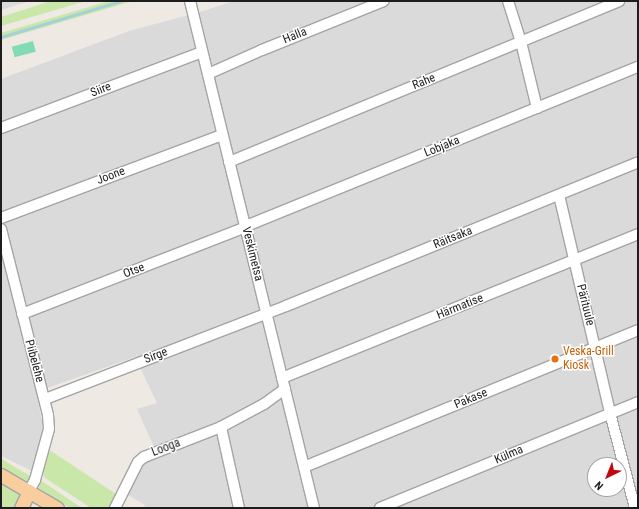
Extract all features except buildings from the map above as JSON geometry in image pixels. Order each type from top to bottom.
[{"type":"main road","points":[[1,475],[58,508]]},
{"type":"main road","points":[[21,508],[29,491]]},
{"type":"street","name":"Veskimetsa","points":[[190,1],[314,508]]},
{"type":"street","name":"Halla","points":[[208,74],[262,50],[384,1]]},
{"type":"street","points":[[508,1],[521,42],[537,108]]},
{"type":"street","name":"Rahe","points":[[229,162],[619,1]]},
{"type":"street","name":"Siire","points":[[1,128],[202,52]]},
{"type":"street","name":"Lobjaka","points":[[246,228],[251,224],[638,67]]},
{"type":"street","name":"Joone","points":[[1,218],[222,135]]},
{"type":"street","name":"Räitsaka","points":[[267,312],[638,162]]},
{"type":"street","name":"Pärituule","points":[[558,195],[610,413],[635,508]]},
{"type":"street","name":"Otse","points":[[22,314],[246,228]]},
{"type":"street","name":"Piibelehe","points":[[1,229],[48,415],[49,429],[35,480],[29,491]]},
{"type":"street","name":"Härmatise","points":[[282,378],[638,234]]},
{"type":"street","name":"Sirge","points":[[45,399],[267,312]]},
{"type":"street","name":"Pakase","points":[[304,467],[638,330]]},
{"type":"street","name":"Looga","points":[[115,508],[138,462],[144,457],[221,427],[264,404],[285,389]]},
{"type":"street","name":"Külma","points":[[380,508],[638,402]]},
{"type":"street","points":[[221,427],[239,508]]},
{"type":"shaded area","points":[[1,1],[30,1],[1,10]]},
{"type":"shaded area","points":[[234,1],[638,1],[638,508],[143,508],[145,505],[128,495],[153,445],[137,409],[157,403],[135,357],[36,392],[42,420],[42,439],[32,471],[1,456],[1,79],[129,31]]},
{"type":"green space","points":[[51,1],[86,1],[1,26],[1,17]]},
{"type":"green space","points":[[109,1],[133,1],[1,40],[1,33]]},
{"type":"green space","points":[[33,41],[36,52],[15,57],[12,47]]},
{"type":"green space","points":[[51,451],[116,494],[110,508],[91,508],[45,478],[43,474],[49,452]]},
{"type":"green space","points":[[1,458],[32,477],[27,481],[1,467]]},
{"type":"green space","points":[[40,480],[82,508],[69,508],[39,488]]},
{"type":"green space","points":[[1,483],[18,492],[20,496],[15,508],[1,508]]},
{"type":"waterway","points":[[1,37],[121,1]]},
{"type":"place","name":"Veska-Grill Kiosk","points":[[555,359]]}]
